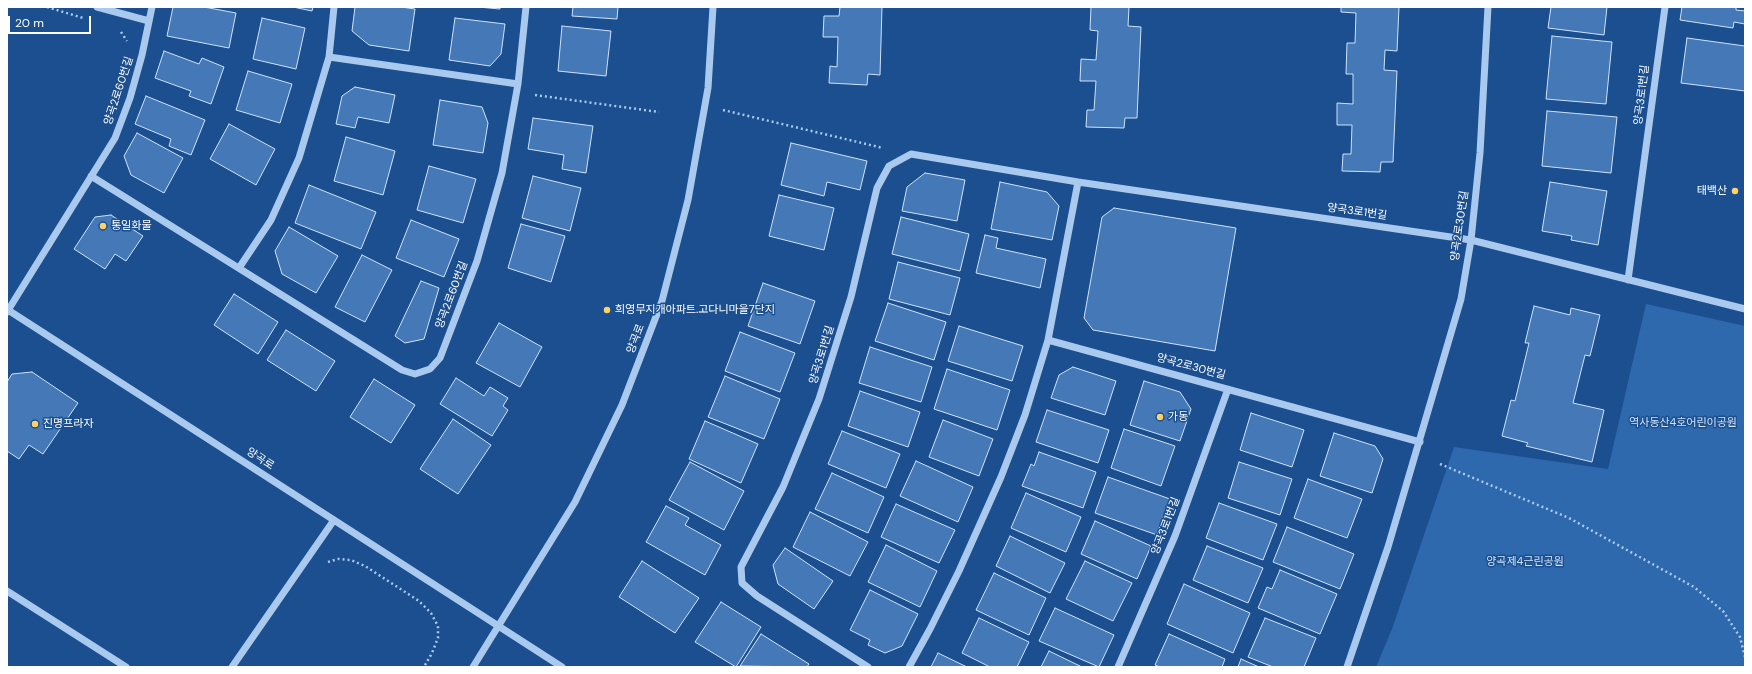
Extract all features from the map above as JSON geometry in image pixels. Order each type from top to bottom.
[{"type":"street","points":[[97,7],[149,21]]},
{"type":"street","name":"양곡2로60번길","points":[[8,311],[115,138],[130,98],[152,7]]},
{"type":"street","points":[[238,268],[271,220],[299,158],[329,58],[334,7]]},
{"type":"street","name":"양곡2로60번길","points":[[91,176],[402,370],[415,374],[430,369],[440,358],[477,262],[502,173],[518,84],[526,7]]},
{"type":"street","name":"양곡로","points":[[473,667],[575,502],[622,405],[662,301],[688,200],[708,88],[713,7]]},
{"type":"street","name":"양곡2로30번길","points":[[1347,667],[1388,547],[1420,442],[1460,299],[1471,240],[1480,153],[1488,7]]},
{"type":"street","name":"양곡3로1번길","points":[[1628,280],[1665,7]]},
{"type":"street","points":[[329,58],[518,84]]},
{"type":"street","name":"양곡3로1번길","points":[[868,667],[757,596],[742,583],[741,567],[783,487],[819,399],[851,297],[877,188],[889,166],[911,154],[1078,182],[1471,240],[1745,310]]},
{"type":"street","points":[[908,667],[930,629],[959,570],[1001,477],[1025,415],[1048,340],[1078,182]]},
{"type":"street","name":"양곡로","points":[[8,311],[499,626]]},
{"type":"street","name":"양곡2로30번길","points":[[1048,340],[1420,442]]},
{"type":"street","name":"양곡3로1번길","points":[[1118,667],[1175,536],[1228,389]]},
{"type":"street","points":[[232,667],[334,520]]},
{"type":"street","points":[[7,591],[126,667]]},
{"type":"street","points":[[499,626],[562,667]]},
{"type":"path","points":[[47,7],[88,19]]},
{"type":"path","points":[[115,29],[121,32],[127,42],[128,48]]},
{"type":"path","points":[[530,94],[659,112]]},
{"type":"path","points":[[705,105],[911,154]]},
{"type":"path","points":[[1440,464],[1569,518],[1694,587],[1722,611],[1740,637],[1745,657]]},
{"type":"path","points":[[324,566],[329,561],[338,559],[351,560],[365,566],[419,602],[431,613],[438,626],[438,638],[424,667]]},
{"type":"green space","name":"양곡제4근린공원","points":[[1646,304],[1745,326],[1745,667],[1376,667],[1392,629],[1454,447],[1608,469]]},
{"type":"building","points":[[173,7],[204,7],[236,13],[229,48],[167,36]]},
{"type":"building","points":[[293,7],[313,7],[312,11]]},
{"type":"building","points":[[355,7],[401,7],[415,9],[409,51],[369,45],[352,31]]},
{"type":"building","points":[[478,7],[500,7],[500,9]]},
{"type":"building","points":[[573,7],[618,7],[617,19],[572,16]]},
{"type":"building","points":[[840,7],[882,7],[880,75],[868,74],[867,85],[829,83],[830,66],[837,67],[838,37],[823,37],[824,16],[839,16]]},
{"type":"building","points":[[1091,7],[1129,7],[1128,26],[1141,27],[1137,118],[1125,118],[1124,128],[1086,127],[1087,110],[1094,110],[1096,81],[1080,81],[1081,59],[1096,60],[1098,31],[1090,30]]},
{"type":"building","points":[[1341,7],[1399,7],[1397,51],[1385,50],[1384,70],[1397,71],[1393,162],[1381,162],[1380,172],[1342,171],[1343,154],[1351,154],[1352,125],[1337,125],[1337,103],[1353,104],[1353,74],[1346,74],[1347,43],[1355,43],[1356,13],[1341,12]]},
{"type":"building","points":[[1551,7],[1607,7],[1604,35],[1548,28]]},
{"type":"building","points":[[1682,7],[1736,7],[1736,10],[1745,11],[1745,24],[1734,22],[1733,28],[1680,20]]},
{"type":"building","points":[[262,18],[305,28],[296,69],[253,59]]},
{"type":"building","points":[[455,18],[505,24],[501,54],[490,66],[449,60]]},
{"type":"building","points":[[562,26],[611,31],[606,76],[558,71]]},
{"type":"building","points":[[1552,36],[1612,42],[1606,104],[1546,99]]},
{"type":"building","points":[[1687,38],[1745,46],[1745,91],[1681,83]]},
{"type":"building","points":[[164,51],[199,64],[202,58],[224,67],[211,104],[189,96],[191,91],[155,78]]},
{"type":"building","points":[[248,71],[292,84],[280,123],[236,110]]},
{"type":"building","points":[[355,87],[395,95],[389,123],[358,117],[355,128],[336,124],[342,96]]},
{"type":"building","points":[[146,96],[205,120],[191,155],[169,146],[171,139],[135,124]]},
{"type":"building","points":[[440,100],[482,107],[488,123],[483,153],[433,145]]},
{"type":"building","points":[[1547,111],[1617,117],[1611,173],[1542,166]]},
{"type":"building","points":[[533,118],[593,126],[586,173],[562,169],[564,155],[528,149]]},
{"type":"building","points":[[229,124],[275,149],[256,185],[210,159]]},
{"type":"building","points":[[137,133],[183,158],[164,193],[131,175],[124,156]]},
{"type":"building","points":[[346,137],[395,151],[383,195],[334,181]]},
{"type":"building","points":[[791,143],[867,161],[860,190],[827,182],[824,196],[781,185]]},
{"type":"building","points":[[429,166],[476,179],[463,223],[417,210]]},
{"type":"building","points":[[925,173],[965,180],[957,221],[902,211],[907,187]]},
{"type":"building","points":[[533,176],[581,188],[570,231],[522,218]]},
{"type":"building","points":[[1000,182],[1047,192],[1059,206],[1052,240],[991,229]]},
{"type":"building","points":[[1550,182],[1607,191],[1598,245],[1571,240],[1572,236],[1542,231]]},
{"type":"building","points":[[309,185],[376,212],[361,249],[295,223]]},
{"type":"building","points":[[779,195],[834,208],[824,250],[769,236]]},
{"type":"building","points":[[1114,208],[1236,228],[1215,351],[1093,330],[1084,318],[1102,217]]},
{"type":"building","points":[[111,215],[143,236],[126,261],[115,254],[105,269],[74,249],[95,217]]},
{"type":"building","points":[[901,217],[969,234],[960,271],[892,254]]},
{"type":"building","points":[[411,220],[459,239],[444,277],[396,258]]},
{"type":"building","points":[[521,224],[565,236],[551,282],[508,268]]},
{"type":"building","points":[[289,227],[338,256],[316,293],[282,274],[275,251]]},
{"type":"building","points":[[985,235],[998,238],[996,248],[1046,259],[1040,288],[976,273]]},
{"type":"building","points":[[362,255],[392,270],[365,322],[335,307]]},
{"type":"building","points":[[898,262],[960,278],[950,315],[889,299]]},
{"type":"building","points":[[421,281],[439,288],[424,339],[405,343],[395,336]]},
{"type":"building","points":[[763,283],[815,301],[800,344],[748,326]]},
{"type":"building","points":[[234,294],[278,322],[258,354],[214,325]]},
{"type":"building","points":[[888,303],[946,322],[934,360],[875,341]]},
{"type":"building","points":[[1534,306],[1570,315],[1571,308],[1600,315],[1590,356],[1585,355],[1573,403],[1604,410],[1592,462],[1526,446],[1528,443],[1502,436],[1511,400],[1515,401],[1529,343],[1525,343]]},
{"type":"building","points":[[499,323],[542,347],[520,387],[476,363]]},
{"type":"building","points":[[959,326],[1023,346],[1012,381],[948,361]]},
{"type":"building","points":[[286,330],[335,361],[316,391],[267,360]]},
{"type":"building","points":[[740,332],[795,353],[780,392],[725,371]]},
{"type":"building","points":[[870,347],[932,367],[921,402],[859,383]]},
{"type":"building","points":[[1073,367],[1116,381],[1105,415],[1051,398],[1059,375]]},
{"type":"building","points":[[947,369],[1010,390],[997,430],[934,409]]},
{"type":"building","name":"진명프라자","points":[[32,372],[78,403],[43,454],[29,445],[19,459],[7,451],[7,382],[12,374]]},
{"type":"building","points":[[725,376],[780,399],[764,439],[708,417]]},
{"type":"building","points":[[456,378],[484,396],[490,387],[508,398],[503,406],[508,410],[492,436],[440,404]]},
{"type":"building","points":[[374,379],[415,405],[391,443],[350,417]]},
{"type":"building","name":"가동","points":[[1144,381],[1180,392],[1191,409],[1180,441],[1130,425]]},
{"type":"building","points":[[860,391],[920,412],[908,447],[848,426]]},
{"type":"building","points":[[1047,410],[1109,430],[1098,463],[1036,442]]},
{"type":"building","points":[[1251,413],[1304,430],[1292,467],[1240,450]]},
{"type":"building","points":[[453,419],[491,445],[458,494],[420,469]]},
{"type":"building","points":[[943,420],[993,439],[979,476],[929,457]]},
{"type":"building","points":[[705,421],[758,444],[741,483],[689,459]]},
{"type":"building","points":[[1124,429],[1175,446],[1161,486],[1111,468]]},
{"type":"building","points":[[842,431],[900,454],[886,488],[828,464]]},
{"type":"building","points":[[1334,433],[1375,446],[1383,459],[1372,493],[1320,476]]},
{"type":"building","points":[[1039,452],[1096,472],[1083,508],[1022,486],[1031,464],[1034,466]]},
{"type":"building","points":[[916,461],[973,487],[958,522],[900,496]]},
{"type":"building","points":[[690,462],[744,491],[724,530],[669,500]]},
{"type":"building","points":[[1239,462],[1292,479],[1280,515],[1228,498]]},
{"type":"building","points":[[832,473],[884,497],[868,533],[815,509]]},
{"type":"building","points":[[1108,477],[1170,499],[1157,535],[1095,513]]},
{"type":"building","points":[[1308,479],[1362,499],[1347,538],[1294,518]]},
{"type":"building","points":[[1026,493],[1081,517],[1066,552],[1011,528]]},
{"type":"building","points":[[1219,503],[1277,524],[1263,560],[1206,538]]},
{"type":"building","points":[[896,504],[955,530],[939,563],[881,537]]},
{"type":"building","points":[[666,506],[689,518],[685,525],[721,545],[705,575],[646,542]]},
{"type":"building","points":[[810,512],[868,542],[850,576],[793,547]]},
{"type":"building","points":[[1095,521],[1151,546],[1137,579],[1081,554]]},
{"type":"building","points":[[1287,527],[1354,554],[1340,589],[1273,562]]},
{"type":"building","points":[[1010,536],[1065,563],[1050,593],[996,566]]},
{"type":"building","points":[[886,545],[937,571],[920,607],[868,582]]},
{"type":"building","points":[[1207,546],[1263,568],[1248,603],[1193,580]]},
{"type":"building","points":[[785,548],[833,581],[814,609],[778,584],[773,565]]},
{"type":"building","points":[[642,561],[699,598],[675,633],[619,597]]},
{"type":"building","points":[[1085,561],[1132,583],[1113,621],[1066,599]]},
{"type":"building","points":[[1280,570],[1337,594],[1320,634],[1258,608],[1267,587],[1272,589]]},
{"type":"building","points":[[994,573],[1046,598],[1029,635],[976,610]]},
{"type":"building","points":[[1184,584],[1250,613],[1233,653],[1167,624]]},
{"type":"building","points":[[870,590],[918,614],[902,646],[885,653],[868,645],[870,640],[850,630]]},
{"type":"building","points":[[721,602],[761,627],[736,667],[695,642]]},
{"type":"building","points":[[1055,608],[1114,635],[1099,667],[1039,641]]},
{"type":"building","points":[[979,618],[1029,642],[1017,667],[990,667],[962,653]]},
{"type":"building","points":[[1265,618],[1316,638],[1304,667],[1273,667],[1248,657]]},
{"type":"building","points":[[761,634],[809,664],[807,667],[740,666]]},
{"type":"building","points":[[1169,634],[1225,659],[1222,667],[1160,667],[1155,665]]},
{"type":"building","points":[[1049,651],[1082,667],[1041,667]]},
{"type":"building","points":[[938,653],[967,667],[931,667]]},
{"type":"building","points":[[1241,659],[1259,667],[1238,667]]},
{"type":"place","name":"태백산","points":[[1735,191]]},
{"type":"place","name":"통일화물","points":[[103,226]]},
{"type":"place","name":"희영무지개아파트.고다니마을7단지","points":[[607,310]]},
{"type":"place","name":"가동","points":[[1160,417]]},
{"type":"place","name":"진명프라자","points":[[35,424]]},
{"type":"park label","name":"역사동산4호어린이공원","points":[[1683,423]]}]
